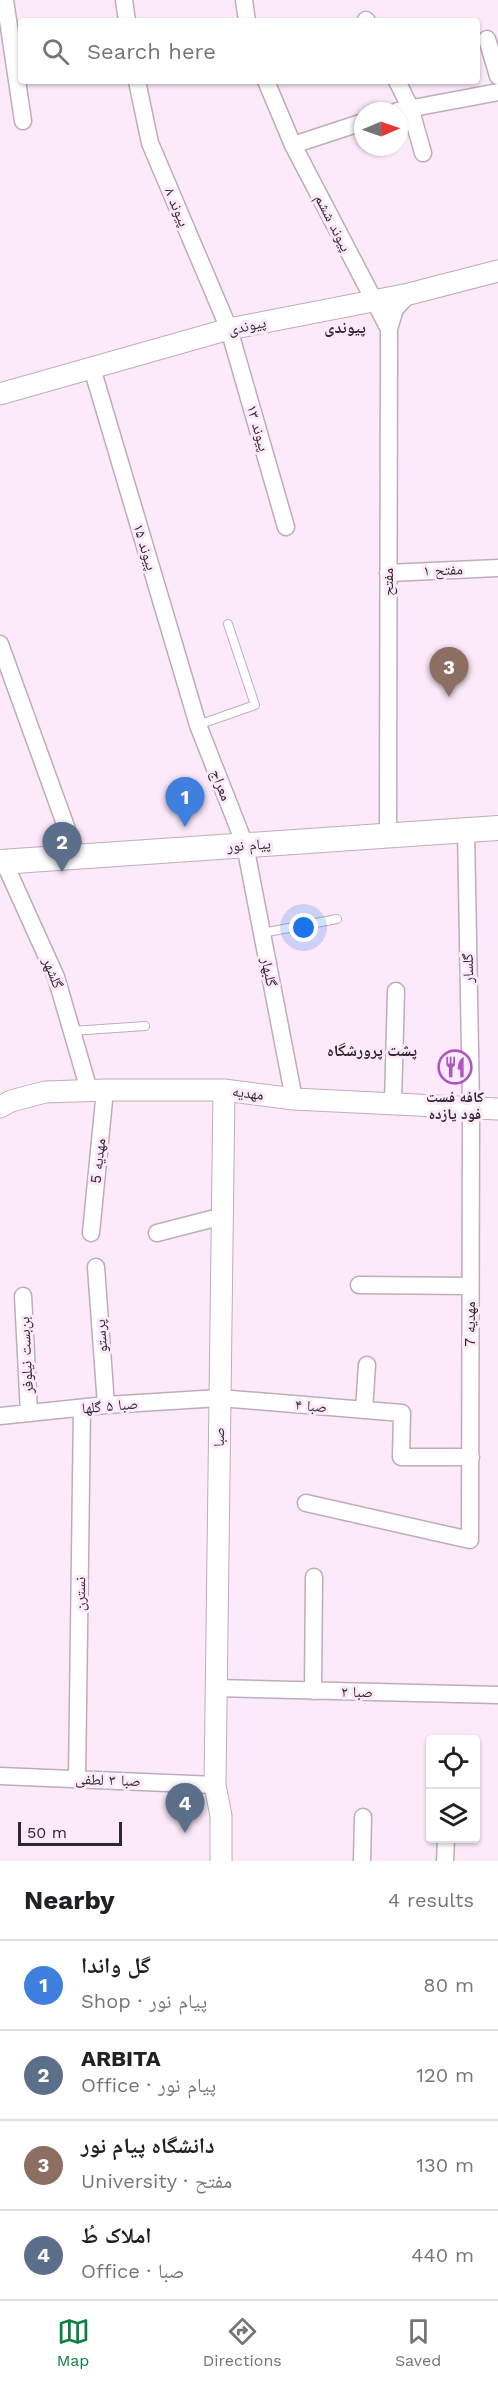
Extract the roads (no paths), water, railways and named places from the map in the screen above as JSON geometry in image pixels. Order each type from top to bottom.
[{"type":"main road","name":"پیام نور","points":[[2,862],[498,828]]},
{"type":"street","points":[[4,0],[7,62],[23,121]]},
{"type":"street","points":[[124,0],[127,18]]},
{"type":"street","points":[[244,0],[247,18]]},
{"type":"street","points":[[487,39],[498,76]]},
{"type":"street","name":"پیوند ۸","points":[[137,84],[150,143],[229,329]]},
{"type":"street","name":"پیوند ششم","points":[[267,84],[293,146],[389,329]]},
{"type":"street","points":[[398,84],[402,102]]},
{"type":"street","points":[[408,108],[498,92]]},
{"type":"street","points":[[408,118],[423,153]]},
{"type":"street","points":[[293,146],[354,125]]},
{"type":"street","name":"پیوندی","points":[[0,394],[229,329],[409,294],[498,271]]},
{"type":"street","points":[[389,329],[395,309],[409,294]]},
{"type":"street","name":"پیوند ۱۳","points":[[229,329],[286,527]]},
{"type":"street","name":"مفتح","points":[[388,835],[389,329]]},
{"type":"street","name":"پیوند ۱۵","points":[[92,368],[198,725]]},
{"type":"street","name":"مفتح ۱","points":[[388,573],[498,568]]},
{"type":"street","points":[[0,644],[77,857]]},
{"type":"street","name":"معراج","points":[[198,725],[245,845]]},
{"type":"street","name":"گلسار","points":[[466,830],[471,1107]]},
{"type":"street","name":"گلبهار","points":[[245,845],[294,1099]]},
{"type":"street","name":"گلشهر","points":[[2,862],[56,977],[72,1031],[97,1090]]},
{"type":"street","points":[[393,1103],[396,991]]},
{"type":"street","name":"مهدیه 5","points":[[91,1233],[97,1090]]},
{"type":"street","name":"مهدیه","points":[[0,1107],[11,1101],[45,1092],[224,1090],[294,1099],[498,1109]]},
{"type":"street","name":"صبا","points":[[220,1861],[221,1816],[215,1785],[224,1090]]},
{"type":"street","name":"مهدیه 7","points":[[306,1503],[470,1540],[471,1107]]},
{"type":"street","points":[[157,1233],[223,1216]]},
{"type":"street","name":"پرستو","points":[[96,1267],[106,1405]]},
{"type":"street","points":[[358,1285],[470,1286]]},
{"type":"street","name":"بن‌بست نیلوفر","points":[[22,1296],[29,1413]]},
{"type":"street","points":[[364,1410],[367,1365]]},
{"type":"street","name":"صبا ۵ گلها","points":[[0,1416],[106,1405],[220,1398]]},
{"type":"street","name":"صبا ۴","points":[[220,1398],[402,1413],[401,1457],[471,1457]]},
{"type":"street","name":"نسترن","points":[[77,1779],[82,1408]]},
{"type":"street","points":[[312,1691],[314,1577]]},
{"type":"street","name":"صبا ۲","points":[[216,1688],[498,1695]]},
{"type":"street","name":"صبا ۳ لطفی","points":[[0,1776],[215,1785]]},
{"type":"street","name":"صبا","points":[[206,1861],[208,1814],[215,1785]]},
{"type":"street","points":[[362,1861],[363,1817]]},
{"type":"street","points":[[445,1861],[446,1843]]},
{"type":"lane","points":[[198,725],[255,705],[228,624]]},
{"type":"lane","points":[[262,933],[337,919]]},
{"type":"lane","points":[[72,1031],[146,1026]]},
{"type":"place","name":"دانشگاه پیام نور","points":[[449,697]]},
{"type":"place","name":"گل واندا","points":[[185,827]]},
{"type":"place","name":"ARBITA","points":[[62,872]]},
{"type":"place","name":"کافه فست فود یازده","points":[[455,1067]]},
{"type":"place","name":"املاک طُ","points":[[185,1833]]},
{"type":"district","name":"پیوندی","points":[[345,327]]},
{"type":"district","name":"پشت پرورشگاه","points":[[372,1050]]}]
